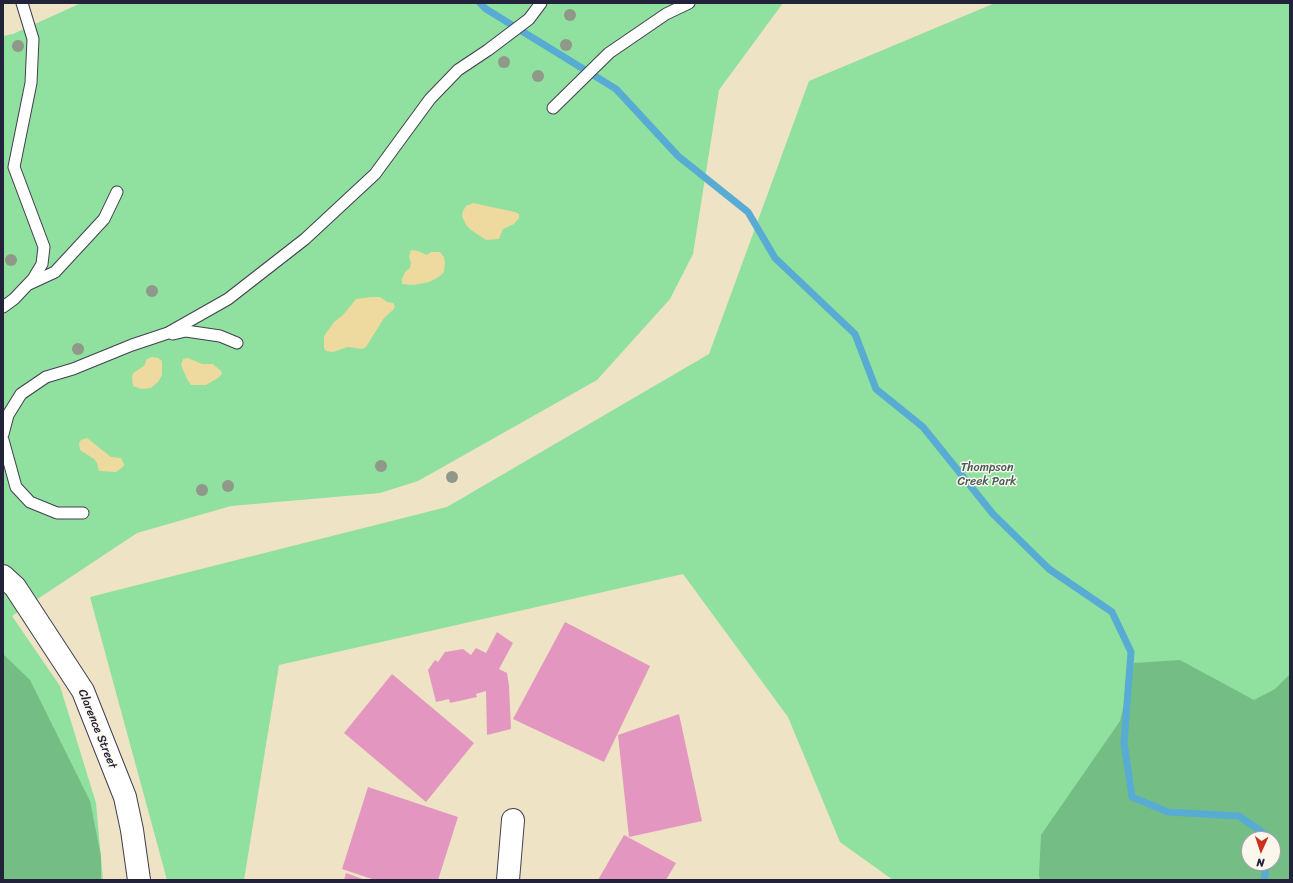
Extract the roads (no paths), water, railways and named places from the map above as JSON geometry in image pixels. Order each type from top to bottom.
[{"type":"street","name":"Clarence Street","points":[[3,576],[15,587],[83,691],[125,797],[132,830],[139,880]]},
{"type":"street","points":[[508,880],[513,820]]},
{"type":"lane","points":[[3,307],[14,299],[33,279],[42,264],[44,247],[14,167],[31,83],[33,39],[22,3]]},
{"type":"lane","points":[[3,434],[5,416],[20,394],[46,377],[73,369],[168,334],[228,299],[305,239],[375,174],[430,100],[458,70],[488,50],[529,19],[542,3]]},
{"type":"lane","points":[[553,108],[609,53],[666,14],[689,3]]},
{"type":"lane","points":[[27,285],[55,272],[104,219],[117,192]]},
{"type":"lane","points":[[153,339],[186,331],[220,336],[237,343]]},
{"type":"lane","points":[[3,440],[16,487],[30,502],[57,513],[83,513]]},
{"type":"waterway","points":[[480,3],[486,9],[616,89],[678,156],[748,212],[775,258],[855,334],[876,389],[923,427],[993,514],[1049,569],[1112,612],[1131,652],[1124,743],[1132,797],[1168,812],[1239,816],[1261,831]]},
{"type":"waterway","points":[[1264,880],[1266,871]]},
{"type":"park label","name":"Thompson Creek Park","points":[[987,475]]}]
